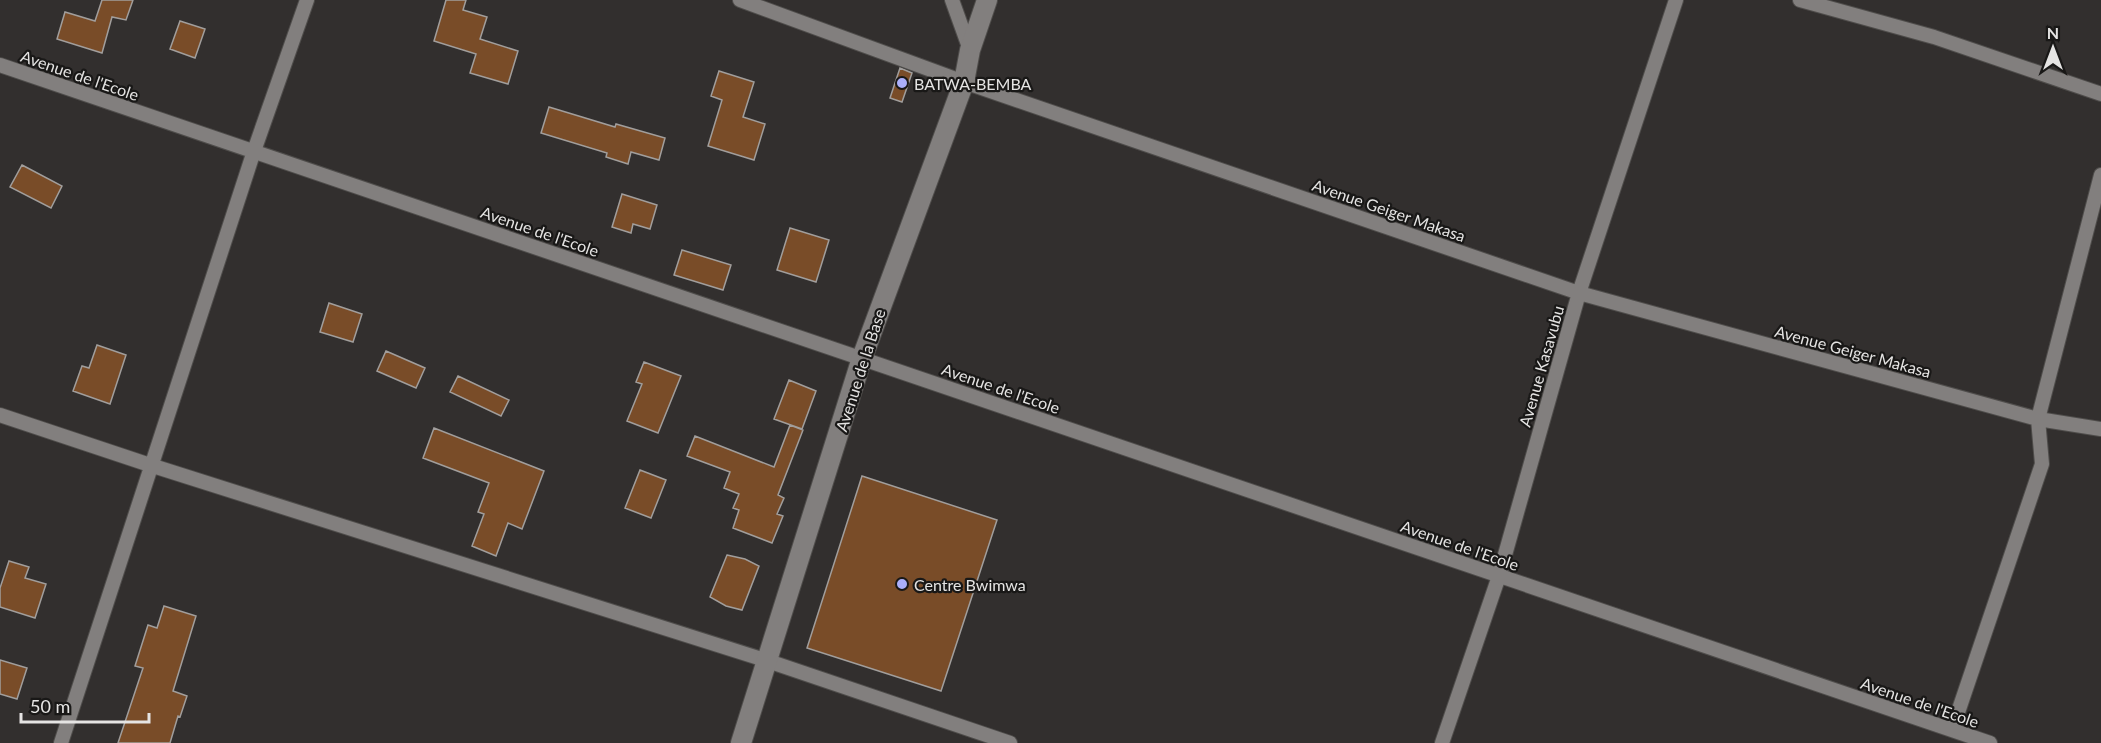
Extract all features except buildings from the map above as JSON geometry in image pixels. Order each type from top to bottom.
[{"type":"main road","name":"Avenue de la Base","points":[[741,743],[862,358],[964,82],[970,50],[987,0]]},
{"type":"street","points":[[61,743],[150,465],[254,151],[307,0]]},
{"type":"street","name":"Avenue Geiger Makasa","points":[[740,0],[964,82],[1579,293],[2038,419],[2101,429]]},
{"type":"street","points":[[952,0],[970,50]]},
{"type":"street","name":"Avenue Kasavubu","points":[[1442,743],[1499,576],[1579,293],[1676,0]]},
{"type":"street","points":[[1800,0],[1934,37],[2101,94]]},
{"type":"street","name":"Avenue de l'Ecole","points":[[0,65],[1990,743]]},
{"type":"street","points":[[1952,730],[2042,464],[2038,419],[2101,175]]},
{"type":"street","points":[[0,415],[150,465],[768,661],[1010,743]]},
{"type":"place","name":"BATWA-BEMBA","points":[[902,83]]},
{"type":"place","name":"Centre Bwimwa","points":[[902,584]]}]
